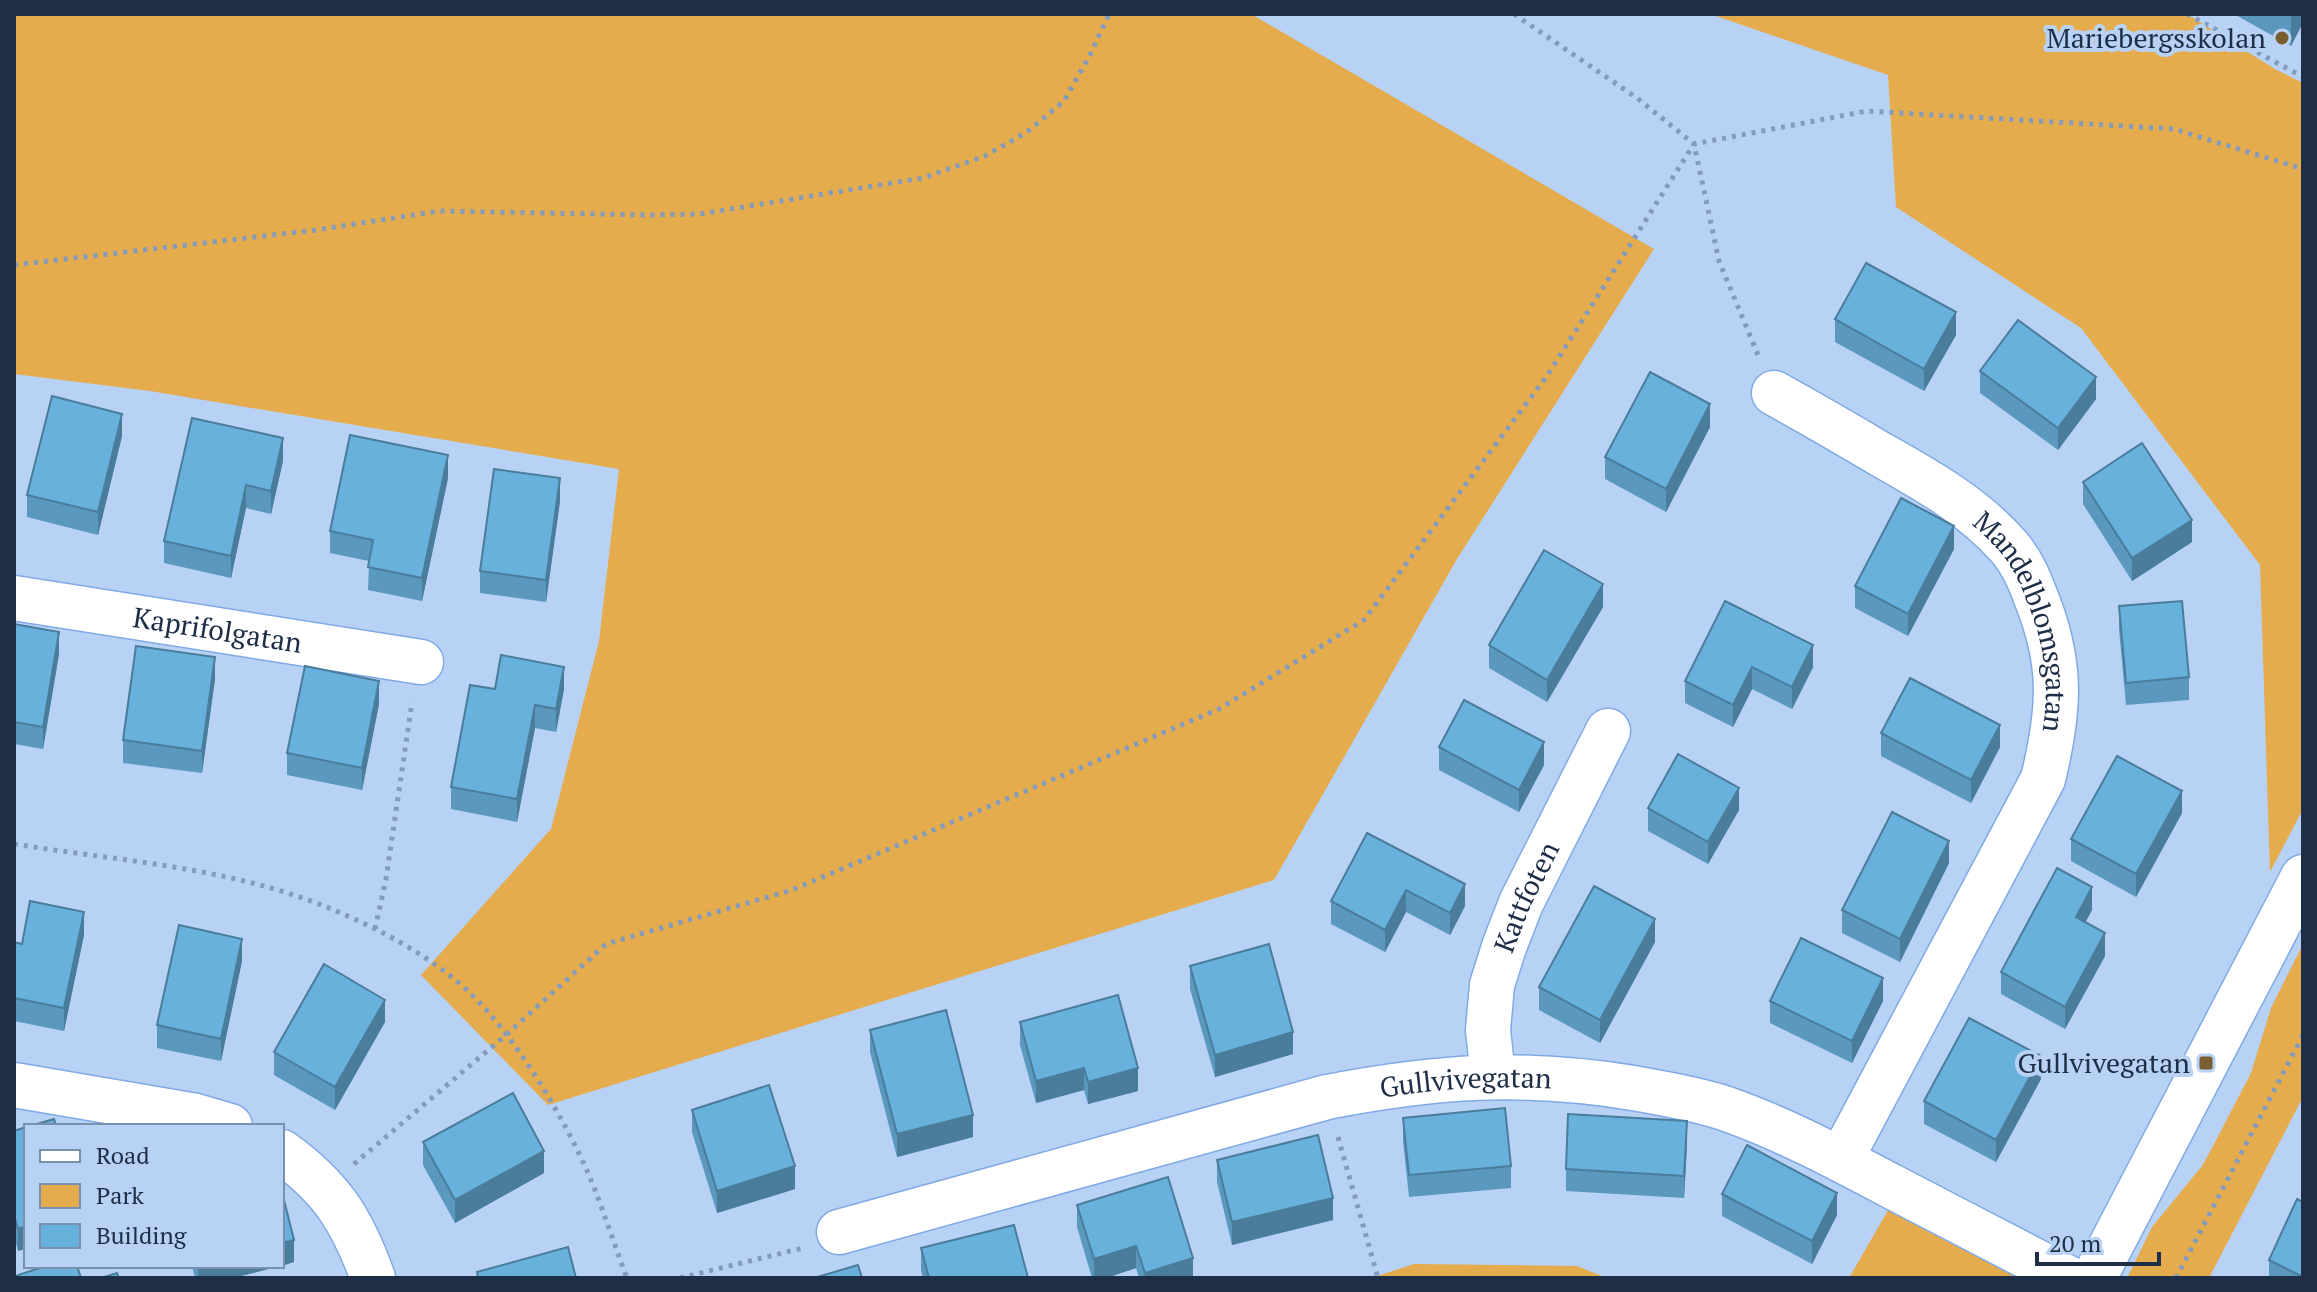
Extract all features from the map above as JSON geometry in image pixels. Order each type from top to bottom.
[{"type":"street","name":"Mandelblomsgatan","points":[[1774,393],[1942,490],[1980,518],[2010,549],[2029,580],[2048,625],[2056,672],[2055,732],[2043,779],[1841,1159]]},
{"type":"street","name":"Kaprifolgatan","points":[[14,598],[421,662]]},
{"type":"street","name":"Kattfoten","points":[[1493,1076],[1488,1030],[1492,985],[1504,947],[1521,903],[1608,731]]},
{"type":"street","points":[[2094,1278],[2303,877]]},
{"type":"street","name":"Gullvivegatan","points":[[839,1232],[1327,1097],[1396,1084],[1493,1076],[1589,1081],[1673,1095],[1720,1107],[1841,1159],[2068,1278]]},
{"type":"street","points":[[14,1085],[196,1116],[223,1124]]},
{"type":"street","points":[[284,1154],[326,1188],[349,1222],[373,1278]]},
{"type":"path","points":[[14,265],[316,230],[439,211],[700,214],[923,178],[985,156],[1027,132],[1064,101],[1109,14]]},
{"type":"path","points":[[1514,14],[1637,98],[1694,144],[1719,261],[1774,393]]},
{"type":"path","points":[[2187,14],[2303,77]]},
{"type":"path","points":[[326,1188],[506,1035],[606,944],[792,890],[1205,715],[1364,620],[1547,376],[1694,144],[1867,111],[2174,129],[2303,169]]},
{"type":"path","points":[[375,929],[421,662]]},
{"type":"path","points":[[14,844],[260,885],[319,905],[375,929],[450,977],[469,992],[506,1035],[544,1091],[588,1174],[627,1278]]},
{"type":"path","points":[[2176,1278],[2303,1035]]},
{"type":"path","points":[[1327,1097],[1378,1278]]},
{"type":"path","points":[[680,1278],[810,1246],[839,1232]]},
{"type":"green space","points":[[14,14],[1251,14],[1654,249],[1457,559],[1274,880],[548,1105],[421,975],[551,829],[599,641],[619,469],[150,391],[14,374]]},
{"type":"green space","points":[[1710,14],[2187,14],[2303,83],[2303,809],[2270,872],[2260,565],[2081,328],[1896,207],[1888,75]]},
{"type":"green space","points":[[2303,944],[2303,1097],[2209,1278],[2127,1278],[2152,1227],[2202,1166],[2213,1146],[2251,1073],[2271,1008]]},
{"type":"green space","points":[[1902,1186],[2079,1278],[1849,1278]]},
{"type":"green space","points":[[1414,1264],[1577,1266],[1607,1278],[1371,1278]]},
{"type":"building","points":[[1866,263],[1956,312],[1924,369],[1835,319]]},
{"type":"building","points":[[2018,320],[2096,377],[2058,428],[1980,371]]},
{"type":"building","points":[[1650,372],[1710,404],[1666,489],[1605,457]]},
{"type":"building","points":[[52,396],[122,414],[98,512],[27,495]]},
{"type":"building","points":[[192,418],[283,438],[271,491],[246,485],[231,556],[164,541]]},
{"type":"building","points":[[350,435],[448,455],[422,578],[368,567],[373,540],[330,531]]},
{"type":"building","points":[[2142,443],[2192,520],[2132,558],[2083,482]]},
{"type":"building","points":[[494,469],[560,478],[546,580],[480,571]]},
{"type":"building","points":[[1901,498],[1954,526],[1908,614],[1855,586]]},
{"type":"building","points":[[1544,550],[1603,584],[1547,680],[1489,645]]},
{"type":"building","points":[[1725,601],[1813,645],[1792,687],[1752,667],[1733,705],[1685,681]]},
{"type":"building","points":[[2182,601],[2189,677],[2126,683],[2119,606]]},
{"type":"building","points":[[14,624],[59,632],[43,727],[14,722]]},
{"type":"building","points":[[136,646],[215,657],[202,751],[123,740]]},
{"type":"building","points":[[501,655],[564,667],[556,709],[535,705],[517,799],[451,787],[470,685],[495,689]]},
{"type":"building","points":[[305,666],[379,681],[362,768],[287,753]]},
{"type":"building","points":[[1910,678],[2000,725],[1971,780],[1881,733]]},
{"type":"building","points":[[1464,700],[1544,742],[1519,790],[1439,747]]},
{"type":"building","points":[[1678,754],[1739,788],[1708,842],[1648,808]]},
{"type":"building","points":[[2117,756],[2182,791],[2136,874],[2071,839]]},
{"type":"building","points":[[1892,812],[1949,841],[1900,939],[1842,910]]},
{"type":"building","points":[[1367,833],[1465,884],[1450,913],[1406,890],[1385,930],[1331,901]]},
{"type":"building","points":[[2057,868],[2092,887],[2076,917],[2105,933],[2065,1007],[2001,972]]},
{"type":"building","points":[[1594,886],[1655,919],[1600,1020],[1539,987]]},
{"type":"building","points":[[30,901],[84,912],[64,1008],[14,998],[14,942],[22,944]]},
{"type":"building","points":[[179,925],[242,939],[221,1039],[157,1025]]},
{"type":"building","points":[[1801,938],[1883,978],[1852,1041],[1770,1001]]},
{"type":"building","points":[[1269,944],[1293,1032],[1215,1055],[1190,966]]},
{"type":"building","points":[[324,964],[385,1000],[335,1087],[274,1052]]},
{"type":"building","points":[[1118,995],[1138,1068],[1088,1082],[1084,1068],[1036,1081],[1020,1022]]},
{"type":"building","points":[[946,1010],[973,1115],[897,1134],[870,1030]]},
{"type":"building","points":[[1969,1018],[2041,1056],[1996,1140],[1924,1101]]},
{"type":"building","points":[[769,1085],[795,1166],[717,1191],[692,1110]]},
{"type":"building","points":[[513,1093],[544,1151],[455,1200],[423,1142]]},
{"type":"building","points":[[1505,1108],[1511,1166],[1409,1175],[1403,1118]]},
{"type":"building","points":[[1568,1114],[1687,1121],[1684,1176],[1566,1169]]},
{"type":"building","points":[[54,1119],[55,1124],[37,1124]]},
{"type":"building","points":[[24,1128],[24,1227],[18,1229],[14,1215],[14,1131]]},
{"type":"building","points":[[1318,1135],[1333,1198],[1232,1222],[1217,1160]]},
{"type":"building","points":[[1747,1145],[1837,1193],[1812,1241],[1722,1194]]},
{"type":"building","points":[[1168,1177],[1193,1258],[1145,1273],[1136,1246],[1094,1259],[1077,1205]]},
{"type":"building","points":[[2297,1199],[2303,1202],[2303,1277],[2269,1260]]},
{"type":"building","points":[[284,1200],[294,1240],[284,1242]]},
{"type":"building","points":[[1014,1225],[1028,1278],[929,1278],[921,1248]]},
{"type":"building","points":[[568,1247],[576,1278],[478,1278],[477,1272]]},
{"type":"building","points":[[858,1265],[862,1278],[814,1278]]},
{"type":"building","points":[[40,1268],[78,1268],[81,1278],[16,1278]]},
{"type":"building","points":[[117,1273],[119,1278],[101,1278]]},
{"type":"place","name":"Mariebergsskolan","points":[[2282,38]]},
{"type":"place","name":"Gullvivegatan","points":[[2206,1063]]}]
